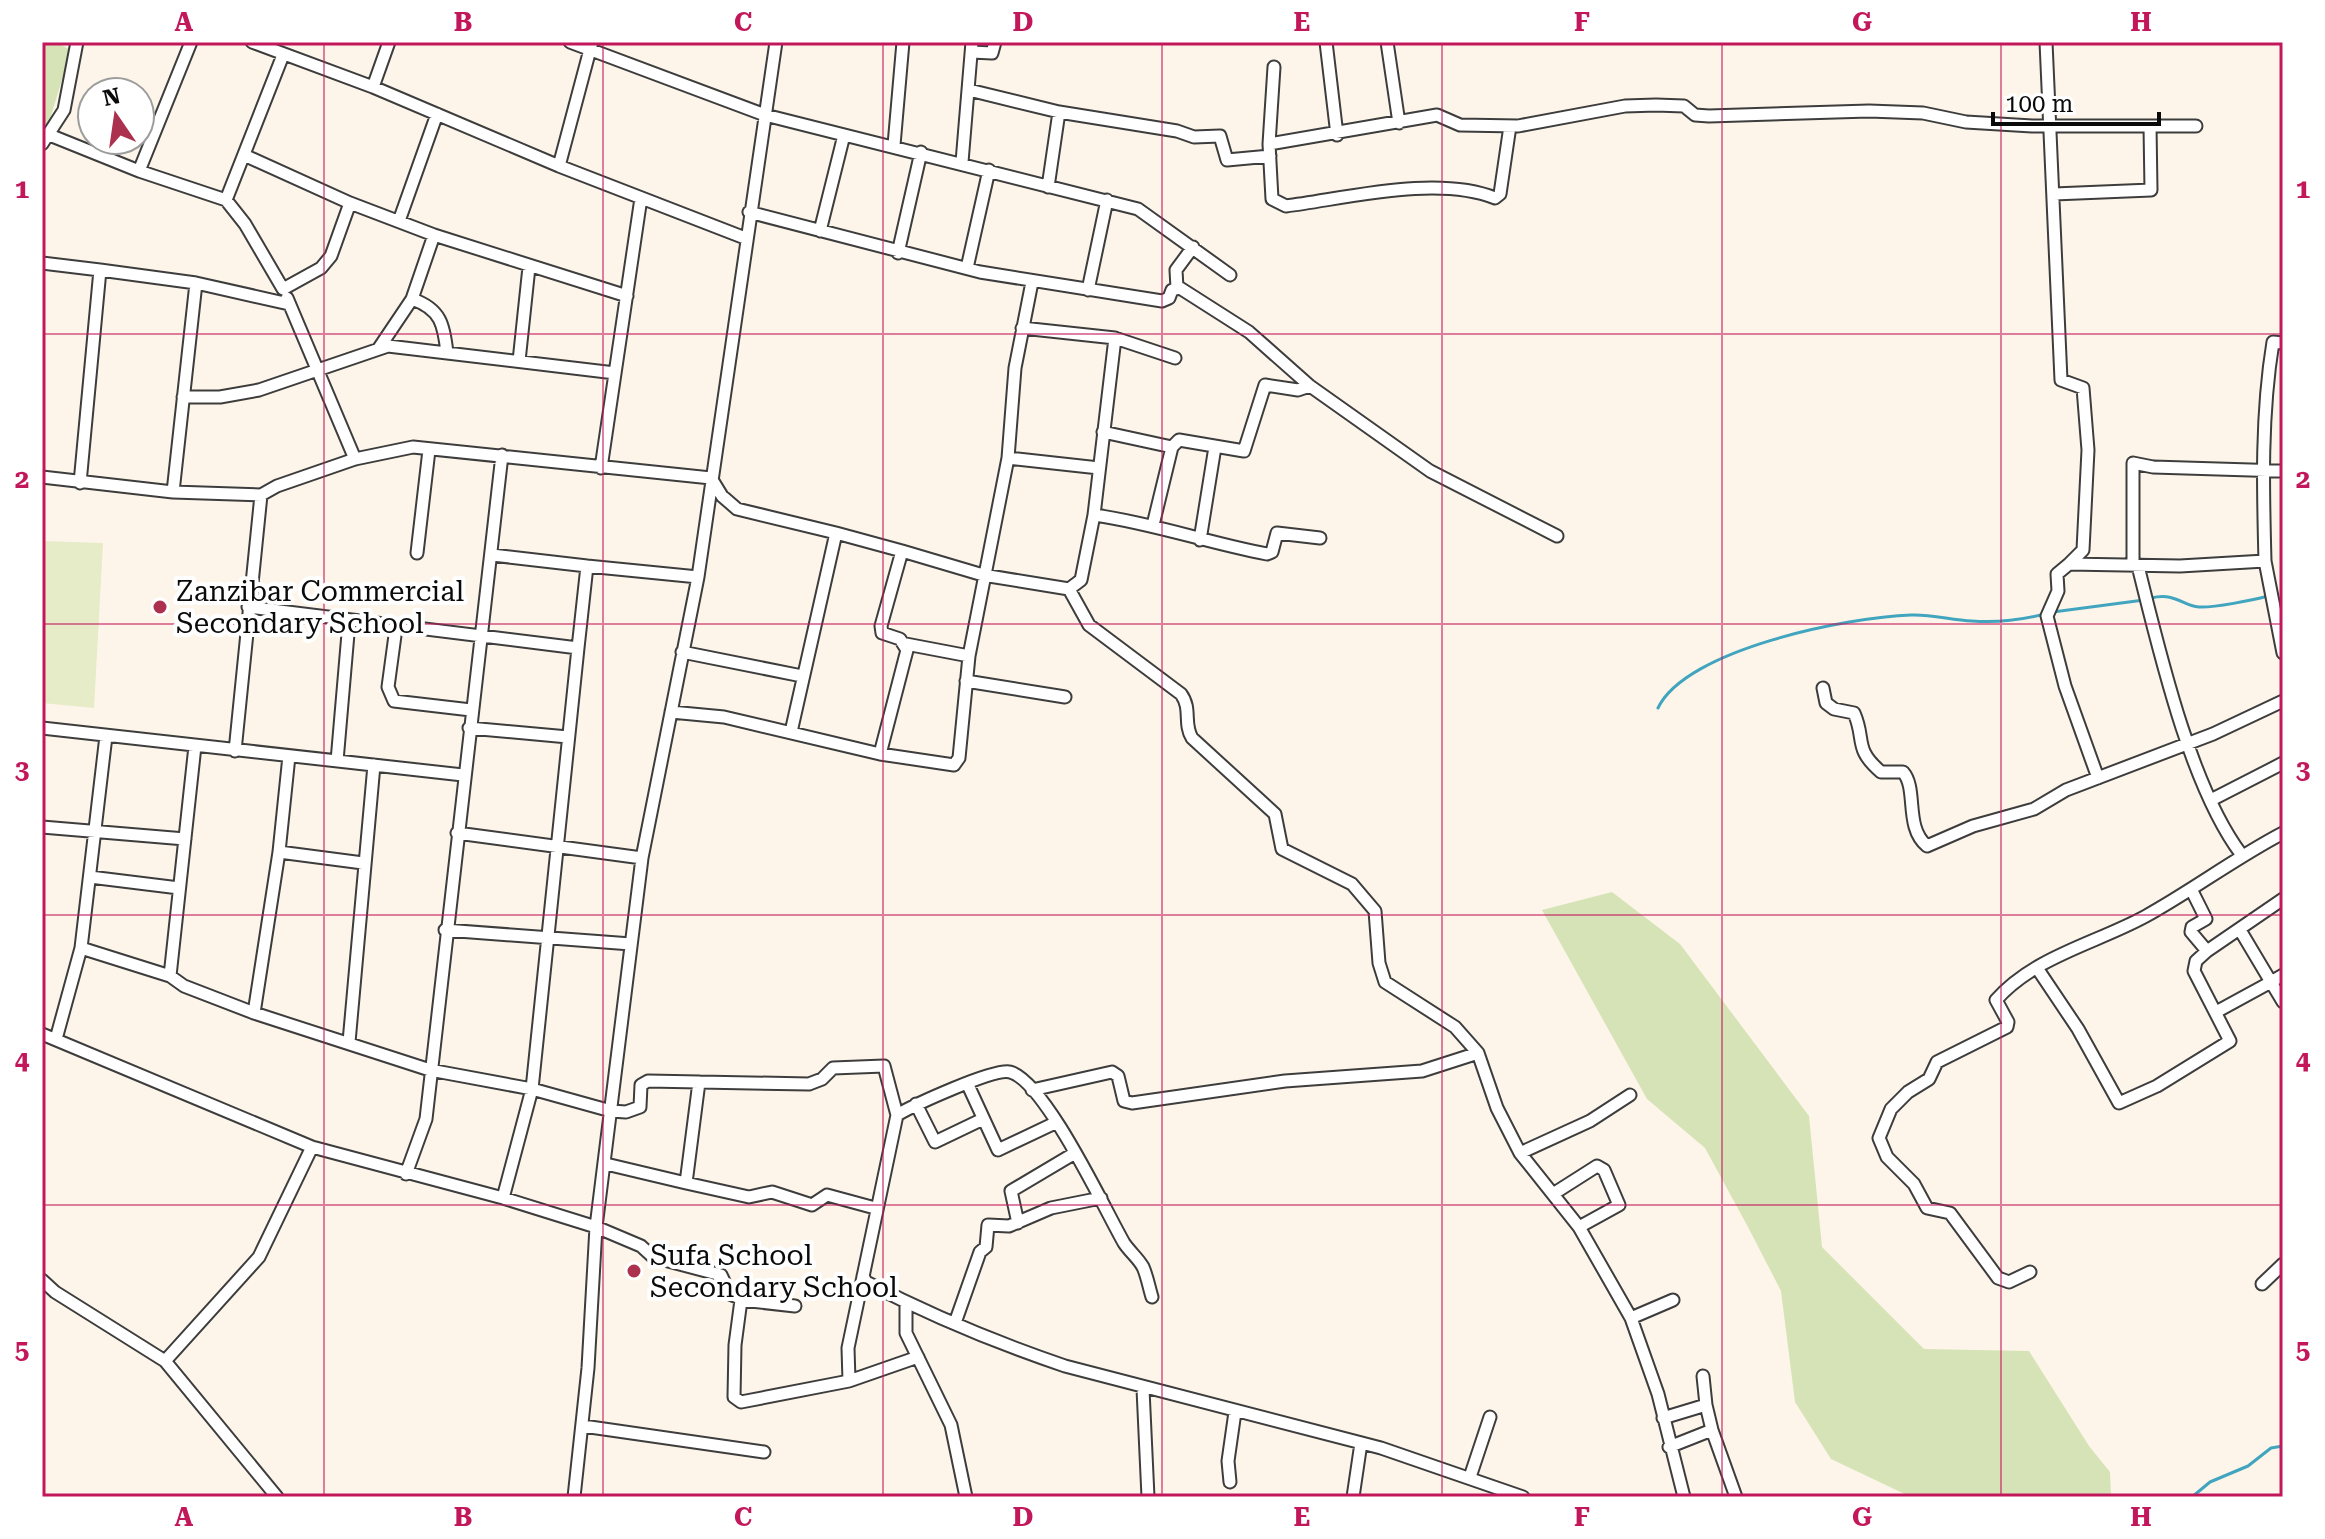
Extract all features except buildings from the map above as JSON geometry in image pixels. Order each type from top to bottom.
[{"type":"street","points":[[77,42],[64,110],[44,138],[226,200],[245,224],[283,289],[355,459]]},
{"type":"street","points":[[139,171],[191,42]]},
{"type":"street","points":[[252,42],[373,87],[559,166],[745,238]]},
{"type":"street","points":[[373,87],[389,42]]},
{"type":"street","points":[[570,42],[592,46],[765,115],[962,162],[1138,209],[1230,275]]},
{"type":"street","points":[[574,1497],[583,1426],[596,1227],[642,858],[698,577],[776,42]]},
{"type":"street","points":[[894,145],[903,42]]},
{"type":"street","points":[[962,162],[972,47],[992,53],[995,42]]},
{"type":"street","points":[[1326,42],[1337,135]]},
{"type":"street","points":[[1387,42],[1399,123]]},
{"type":"street","points":[[2046,42],[2047,126],[2054,194],[2061,380],[2083,388],[2088,450],[2083,550],[2057,574],[2056,598],[2047,613],[2065,686],[2098,778]]},
{"type":"street","points":[[559,166],[592,46]]},
{"type":"street","points":[[226,200],[283,55]]},
{"type":"street","points":[[1274,67],[1270,150],[1272,199],[1286,206],[1389,192],[1465,188],[1495,198],[1500,194],[1510,126]]},
{"type":"street","points":[[969,90],[1059,112],[1177,131],[1194,137],[1220,136],[1227,160],[1437,115],[1460,125],[1510,126],[1625,106],[1684,106],[1695,115],[1709,116],[1923,113],[1966,122],[2047,126],[2196,126]]},
{"type":"street","points":[[1048,187],[1059,112]]},
{"type":"street","points":[[399,221],[437,114]]},
{"type":"street","points":[[2054,194],[2151,190],[2150,126]]},
{"type":"street","points":[[820,231],[844,135]]},
{"type":"street","points":[[898,253],[921,152]]},
{"type":"street","points":[[244,155],[350,203],[434,235],[627,296]]},
{"type":"street","points":[[967,268],[989,170]]},
{"type":"street","points":[[601,468],[641,198]]},
{"type":"street","points":[[1088,290],[1107,200]]},
{"type":"street","points":[[283,289],[321,268],[331,256],[350,203]]},
{"type":"street","points":[[749,212],[898,253],[1032,282],[1162,301],[1177,288]]},
{"type":"street","points":[[379,349],[412,299],[434,235]]},
{"type":"street","points":[[1177,288],[1176,270],[1193,247]]},
{"type":"street","points":[[42,263],[196,283],[289,304]]},
{"type":"street","points":[[519,361],[529,267]]},
{"type":"street","points":[[80,483],[100,270]]},
{"type":"street","points":[[671,712],[724,717],[880,754],[954,765],[959,758],[969,656],[983,575],[1008,458],[1012,397],[1032,282]]},
{"type":"street","points":[[173,492],[196,283]]},
{"type":"street","points":[[1177,288],[1249,332],[1310,386],[1430,471],[1557,536]]},
{"type":"street","points":[[412,299],[429,305],[438,314],[444,324],[447,353]]},
{"type":"street","points":[[1022,328],[1115,338],[1175,358]]},
{"type":"street","points":[[711,478],[722,496],[737,509],[836,533],[983,575],[1069,589],[1081,580],[1094,515],[1115,338]]},
{"type":"street","points":[[2283,343],[2273,342],[2267,376],[2263,470],[2265,561],[2283,653]]},
{"type":"street","points":[[183,397],[220,397],[259,390],[388,346],[615,373]]},
{"type":"street","points":[[1103,432],[1172,447],[1185,439],[1240,452],[1248,448],[1266,383],[1298,390],[1310,386]]},
{"type":"street","points":[[1153,525],[1172,447]]},
{"type":"street","points":[[1200,540],[1215,447]]},
{"type":"street","points":[[42,477],[173,492],[261,495],[277,486],[355,459],[397,448],[502,455],[711,478]]},
{"type":"street","points":[[417,553],[429,450]]},
{"type":"street","points":[[406,1174],[426,1119],[445,930],[471,710],[483,638],[502,455]]},
{"type":"street","points":[[1008,458],[1099,468]]},
{"type":"street","points":[[2241,854],[2211,800],[2190,744],[2135,566],[2133,463],[2153,467],[2283,471]]},
{"type":"street","points":[[235,751],[261,495]]},
{"type":"street","points":[[1094,515],[1153,525],[1200,540],[1267,554],[1272,552],[1277,533],[1320,538]]},
{"type":"street","points":[[791,732],[836,533]]},
{"type":"street","points":[[902,551],[881,626],[886,637],[969,656]]},
{"type":"street","points":[[492,555],[698,577]]},
{"type":"street","points":[[2069,564],[2135,566],[2265,561]]},
{"type":"street","points":[[503,1198],[532,1089],[587,566]]},
{"type":"street","points":[[1069,589],[1089,625],[1181,694],[1188,706],[1186,724],[1192,738],[1275,814],[1282,849],[1352,884],[1375,911],[1379,963],[1385,982],[1455,1027],[1478,1053],[1497,1108],[1520,1153],[1579,1227],[1631,1318],[1644,1350],[1684,1497]]},
{"type":"street","points":[[248,607],[396,628],[578,648]]},
{"type":"street","points":[[337,761],[349,622]]},
{"type":"street","points":[[396,628],[388,687],[394,701],[471,710]]},
{"type":"street","points":[[880,754],[906,644]]},
{"type":"street","points":[[682,652],[802,676]]},
{"type":"street","points":[[966,681],[1065,697]]},
{"type":"street","points":[[1823,688],[1826,703],[1834,709],[1854,713],[1860,748],[1871,764],[1881,772],[1903,772],[1909,779],[1908,795],[1914,820],[1927,846],[1973,826],[2034,809],[2098,778],[2190,744],[2283,701]]},
{"type":"street","points":[[42,728],[463,775]]},
{"type":"street","points":[[469,728],[568,737]]},
{"type":"street","points":[[56,1039],[81,948],[92,832],[106,736]]},
{"type":"street","points":[[170,976],[195,746]]},
{"type":"street","points":[[254,1013],[279,852],[289,756]]},
{"type":"street","points":[[2211,800],[2283,763]]},
{"type":"street","points":[[349,1042],[374,765]]},
{"type":"street","points":[[42,827],[185,839]]},
{"type":"street","points":[[457,833],[642,858]]},
{"type":"street","points":[[2030,1272],[2009,1282],[1998,1278],[1950,1213],[1927,1208],[1914,1184],[1887,1157],[1879,1138],[1891,1109],[1908,1092],[1929,1079],[1937,1062],[2007,1027],[2008,1022],[1996,1000],[2037,968],[2192,891],[2241,854],[2283,833]]},
{"type":"street","points":[[279,852],[363,863]]},
{"type":"street","points":[[90,877],[179,888]]},
{"type":"street","points":[[2192,891],[2206,919],[2192,927],[2191,932],[2207,951]]},
{"type":"street","points":[[2037,968],[2078,1029],[2119,1103],[2157,1086],[2227,1044],[2230,1038],[2193,967],[2207,951],[2283,899]]},
{"type":"street","points":[[445,930],[631,944]]},
{"type":"street","points":[[2240,930],[2283,1002]]},
{"type":"street","points":[[81,948],[170,976],[184,986],[254,1013],[430,1070],[532,1089],[611,1111],[626,1112],[640,1107],[641,1085],[648,1081],[809,1084],[822,1079],[833,1068],[884,1066],[897,1115],[848,1348],[849,1381]]},
{"type":"street","points":[[2216,1012],[2283,975]]},
{"type":"street","points":[[42,1034],[312,1147],[503,1198],[596,1227],[641,1246],[653,1257],[721,1275],[730,1294],[742,1299],[795,1306]]},
{"type":"street","points":[[1032,1090],[1112,1072],[1118,1076],[1124,1101],[1132,1103],[1285,1081],[1422,1071],[1478,1053]]},
{"type":"street","points":[[897,1115],[916,1104],[1006,1071],[1015,1073],[1032,1090],[1075,1153],[1127,1248],[1145,1271],[1152,1297]]},
{"type":"street","points":[[686,1183],[699,1082]]},
{"type":"street","points":[[968,1085],[994,1148],[1002,1151],[1055,1123]]},
{"type":"street","points":[[1520,1153],[1590,1121],[1630,1095]]},
{"type":"street","points":[[916,1104],[935,1142],[983,1119]]},
{"type":"street","points":[[165,1361],[259,1257],[312,1147]]},
{"type":"street","points":[[1018,1223],[1011,1191],[1075,1153]]},
{"type":"street","points":[[606,1164],[749,1197],[772,1192],[812,1205],[827,1195],[875,1208]]},
{"type":"street","points":[[1553,1194],[1597,1166],[1604,1170],[1619,1205],[1579,1227]]},
{"type":"street","points":[[955,1323],[980,1252],[986,1247],[988,1225],[1018,1223],[1051,1208],[1101,1198]]},
{"type":"street","points":[[2262,1284],[2267,1275],[2283,1264]]},
{"type":"street","points":[[863,1276],[866,1282],[906,1303],[1015,1349],[1143,1389],[1361,1443],[1523,1497]]},
{"type":"street","points":[[42,1280],[55,1292],[165,1361],[277,1497]]},
{"type":"street","points":[[742,1299],[735,1345],[734,1397],[737,1401],[778,1397],[849,1381],[918,1357]]},
{"type":"street","points":[[1631,1318],[1673,1300]]},
{"type":"street","points":[[906,1303],[906,1333],[951,1425],[966,1497]]},
{"type":"street","points":[[1703,1376],[1712,1430],[1736,1497]]},
{"type":"street","points":[[1143,1389],[1142,1413],[1149,1450],[1148,1497]]},
{"type":"street","points":[[1663,1418],[1706,1405]]},
{"type":"street","points":[[1230,1482],[1228,1461],[1235,1412]]},
{"type":"street","points":[[1470,1477],[1490,1417]]},
{"type":"street","points":[[583,1426],[764,1452]]},
{"type":"street","points":[[1669,1447],[1712,1430]]},
{"type":"street","points":[[1353,1497],[1361,1443]]},
{"type":"green space","points":[[42,42],[55,42],[71,50],[47,129],[42,123]]},
{"type":"green space","points":[[42,541],[103,543],[94,708],[42,703]]},
{"type":"green space","points":[[1612,892],[1680,944],[1809,1116],[1822,1247],[1924,1349],[2029,1351],[2089,1446],[2110,1472],[2111,1497],[1911,1497],[1831,1459],[1795,1402],[1781,1291],[1748,1227],[1705,1148],[1647,1099],[1542,910]]},
{"type":"waterway","points":[[2151,598],[2167,597],[2206,607],[2268,596]]},
{"type":"waterway","points":[[2053,612],[2144,600]]},
{"type":"waterway","points":[[1658,708],[1674,687],[1701,669],[1734,653],[1811,630],[1911,615],[1991,622],[2045,614]]},
{"type":"waterway","points":[[2192,1497],[2210,1482],[2248,1466],[2271,1448],[2283,1446]]},
{"type":"place","name":"Zanzibar Commercial Secondary School","points":[[160,607]]},
{"type":"place","name":"Sufa School Secondary School","points":[[634,1271]]}]
